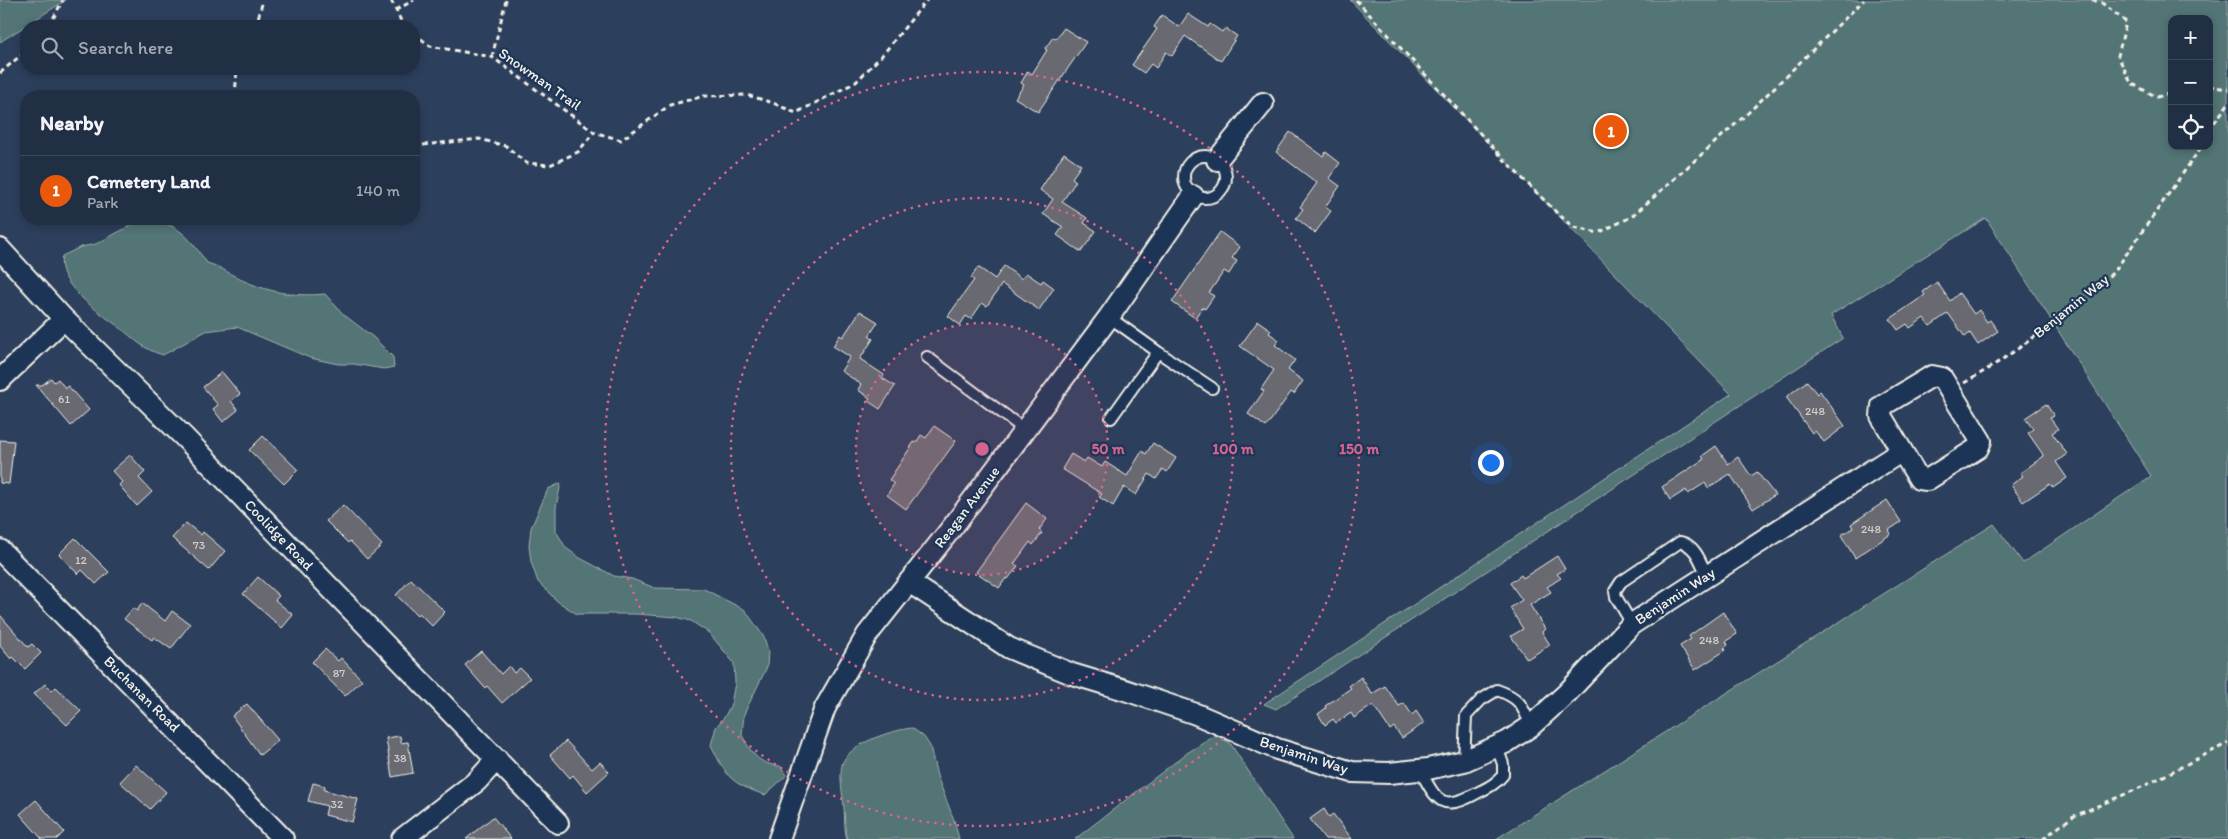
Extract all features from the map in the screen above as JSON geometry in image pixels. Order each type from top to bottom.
[{"type":"street","points":[[1217,160],[1263,102]]},
{"type":"street","name":"Reagan Avenue","points":[[779,839],[825,708],[867,636],[1109,317],[1193,196]]},
{"type":"street","name":"Coolidge Road","points":[[0,249],[64,319],[185,438],[558,823]]},
{"type":"street","points":[[0,380],[64,319]]},
{"type":"street","points":[[1932,376],[1942,378],[1981,441],[1978,448],[1927,480],[1919,479],[1902,451],[1881,416],[1882,406],[1932,376]]},
{"type":"street","name":"Benjamin Way","points":[[909,582],[1009,648],[1072,674],[1196,714],[1277,749],[1352,772],[1389,773],[1420,770],[1464,761],[1497,747],[1531,726],[1567,693],[1632,624],[1902,451]]},
{"type":"street","name":"Buchanan Road","points":[[0,550],[283,839]]},
{"type":"street","points":[[402,839],[477,781],[497,759]]},
{"type":"lane","points":[[1203,156],[1217,160],[1223,166],[1226,174],[1222,190],[1209,199],[1193,196],[1186,189],[1183,180],[1184,170],[1189,162],[1203,156]]},
{"type":"lane","points":[[1109,317],[1212,388]]},
{"type":"lane","points":[[1110,418],[1158,352]]},
{"type":"lane","points":[[927,357],[1024,430]]},
{"type":"lane","points":[[1632,624],[1616,597],[1615,591],[1621,582],[1680,542],[1686,543],[1694,549],[1707,576]]},
{"type":"lane","points":[[1464,761],[1466,716],[1481,700],[1498,690],[1521,702],[1531,726]]},
{"type":"lane","points":[[1420,770],[1435,795],[1446,802],[1459,802],[1495,783],[1503,775],[1503,764],[1497,747]]},
{"type":"path","points":[[52,20],[62,0]]},
{"type":"path","points":[[258,20],[263,0]]},
{"type":"path","points":[[391,0],[401,20]]},
{"type":"path","points":[[396,10],[414,0]]},
{"type":"path","points":[[492,57],[506,0]]},
{"type":"path","name":"Snowman Trail","points":[[420,38],[430,46],[492,57],[594,132],[621,140],[670,105],[704,96],[747,95],[796,113],[856,82],[884,53],[927,0]]},
{"type":"path","points":[[1356,0],[1514,170],[1556,212],[1573,227],[1598,233],[1631,217],[1655,196],[1749,112],[1864,0]]},
{"type":"path","points":[[2092,0],[2102,3],[2126,22],[2118,56],[2130,83],[2157,98],[2168,94]]},
{"type":"path","points":[[0,74],[20,56]]},
{"type":"path","points":[[235,90],[237,75]]},
{"type":"path","points":[[2213,87],[2228,89]]},
{"type":"path","points":[[2213,125],[2228,104]]},
{"type":"path","points":[[420,145],[479,139],[506,146],[526,163],[550,165],[578,152],[594,132]]},
{"type":"path","name":"Benjamin Way","points":[[1950,390],[1985,371],[2053,324],[2099,287],[2116,269],[2199,150]]},
{"type":"path","points":[[2043,839],[2072,817],[2144,786],[2228,742]]},
{"type":"green space","points":[[0,0],[66,0],[35,20],[20,20],[20,29],[0,42]]},
{"type":"green space","points":[[1350,0],[2228,0],[2228,839],[1496,839],[1994,524],[2023,563],[2151,476],[1986,218],[1831,315],[1843,338],[1276,709],[1264,704],[1731,394]]},
{"type":"green space","points":[[132,225],[170,225],[188,238],[207,263],[219,267],[249,283],[291,294],[325,294],[343,314],[373,337],[393,357],[394,367],[384,369],[354,364],[338,364],[310,358],[237,327],[206,331],[163,355],[156,353],[144,347],[90,305],[65,277],[62,256],[81,247],[96,244]]},
{"type":"green space","points":[[561,483],[556,507],[556,531],[566,548],[580,558],[614,576],[632,579],[655,588],[704,589],[745,610],[764,637],[768,651],[767,667],[744,714],[742,735],[756,757],[766,763],[780,766],[787,775],[765,795],[744,787],[731,778],[721,765],[711,745],[716,727],[725,716],[731,704],[735,683],[734,663],[709,633],[691,621],[676,617],[636,614],[577,614],[557,601],[538,582],[531,562],[529,545],[531,528],[548,489]]},
{"type":"green space","points":[[912,728],[924,737],[930,746],[937,776],[954,820],[959,839],[847,839],[841,776],[842,765],[846,757],[871,739]]},
{"type":"green space","points":[[1216,735],[1230,743],[1293,839],[1075,839],[1187,753]]},
{"type":"building","points":[[1188,14],[1208,27],[1210,24],[1222,32],[1225,28],[1237,36],[1221,61],[1185,36],[1172,56],[1166,52],[1156,68],[1151,64],[1144,73],[1132,65],[1157,29],[1154,27],[1162,15],[1179,27]]},
{"type":"building","points":[[1064,28],[1086,42],[1038,112],[1015,98],[1024,85],[1021,83],[1028,71],[1032,74],[1053,37],[1056,39]]},
{"type":"building","points":[[1290,132],[1323,156],[1326,152],[1340,163],[1329,178],[1340,186],[1325,207],[1331,211],[1315,233],[1296,218],[1303,209],[1300,207],[1317,183],[1276,152]]},
{"type":"building","points":[[1064,153],[1081,165],[1072,178],[1076,181],[1062,202],[1087,218],[1084,223],[1096,231],[1081,252],[1057,235],[1063,227],[1043,214],[1053,199],[1040,190]]},
{"type":"building","points":[[1220,232],[1240,247],[1232,258],[1237,261],[1229,274],[1224,271],[1209,293],[1214,296],[1205,309],[1202,307],[1195,318],[1172,302]]},
{"type":"building","points":[[1004,266],[1022,279],[1026,273],[1041,283],[1043,280],[1054,288],[1039,310],[1002,284],[987,306],[982,303],[971,319],[966,316],[960,325],[948,316],[974,280],[971,278],[978,267],[995,279]]},
{"type":"building","points":[[1937,282],[1950,301],[1959,293],[1974,314],[1979,310],[1987,322],[1990,320],[1998,331],[1978,345],[1970,333],[1965,337],[1948,313],[1930,326],[1924,318],[1910,328],[1907,324],[1898,330],[1890,319],[1925,295],[1923,292]]},
{"type":"building","points":[[860,311],[878,322],[869,336],[873,339],[860,359],[884,375],[882,378],[895,386],[880,409],[868,401],[870,398],[858,390],[861,384],[841,371],[850,357],[833,346],[840,335],[843,337]]},
{"type":"building","points":[[1258,321],[1271,330],[1269,333],[1279,340],[1275,345],[1295,360],[1288,370],[1303,381],[1294,394],[1291,392],[1266,427],[1248,414],[1264,391],[1261,389],[1274,370],[1240,346]]},
{"type":"building","points":[[222,372],[240,394],[231,401],[238,410],[223,422],[213,409],[218,405],[203,387]]},
{"type":"building","points":[[51,378],[54,382],[58,379],[65,388],[68,386],[89,410],[71,426],[36,385],[42,385]]},
{"type":"building","points":[[1807,381],[1817,394],[1820,391],[1845,426],[1824,442],[1815,431],[1812,433],[1786,397]]},
{"type":"building","points":[[2046,404],[2054,416],[2050,418],[2058,429],[2052,433],[2067,454],[2056,462],[2067,478],[2053,488],[2050,484],[2023,502],[2011,485],[2023,476],[2020,473],[2044,456],[2028,433],[2033,429],[2025,418]]},
{"type":"building","points":[[934,426],[956,441],[906,509],[887,495],[894,484],[889,480],[914,442],[916,443],[921,435],[926,438]]},
{"type":"building","points":[[263,436],[298,470],[284,484],[249,450]]},
{"type":"building","points":[[0,440],[14,441],[9,484],[0,483]]},
{"type":"building","points":[[1153,443],[1176,458],[1167,472],[1163,469],[1156,479],[1149,474],[1136,495],[1124,487],[1113,506],[1099,497],[1102,494],[1062,469],[1071,454],[1084,462],[1087,458],[1102,467],[1105,462],[1127,476],[1142,451],[1146,454]]},
{"type":"building","points":[[1716,446],[1728,464],[1738,457],[1751,476],[1757,472],[1775,495],[1753,509],[1730,474],[1708,488],[1705,483],[1688,494],[1686,490],[1670,500],[1662,487],[1704,459],[1702,456]]},
{"type":"building","points":[[130,455],[145,472],[139,478],[152,492],[137,506],[119,485],[122,482],[112,471]]},
{"type":"building","points":[[1887,500],[1901,522],[1889,530],[1891,534],[1855,558],[1841,535],[1853,528],[1851,524]]},
{"type":"building","points":[[1026,503],[1047,519],[1039,530],[1042,533],[1033,545],[1030,542],[1014,564],[1018,566],[999,588],[976,572]]},
{"type":"building","points":[[343,505],[382,545],[367,559],[350,541],[348,543],[326,521]]},
{"type":"building","points":[[186,523],[201,535],[203,532],[225,551],[209,570],[172,538]]},
{"type":"building","points":[[75,538],[109,572],[96,584],[82,570],[78,574],[59,554]]},
{"type":"building","points":[[1557,556],[1565,569],[1557,574],[1561,578],[1547,587],[1551,592],[1530,605],[1545,629],[1542,632],[1550,645],[1527,659],[1511,636],[1523,629],[1510,608],[1522,600],[1510,583],[1521,575],[1523,578]]},
{"type":"building","points":[[258,577],[279,596],[275,600],[293,615],[282,628],[243,594]]},
{"type":"building","points":[[411,579],[445,612],[432,626],[396,595]]},
{"type":"building","points":[[142,603],[165,621],[172,611],[190,624],[171,649],[154,637],[152,640],[124,619],[133,608],[137,611]]},
{"type":"building","points":[[1723,612],[1737,634],[1726,641],[1728,645],[1724,648],[1726,650],[1695,670],[1680,646],[1691,639],[1689,636]]},
{"type":"building","points":[[0,615],[28,647],[32,644],[41,653],[25,669],[13,657],[11,659],[0,646]]},
{"type":"building","points":[[325,649],[338,661],[341,658],[362,680],[345,696],[312,662]]},
{"type":"building","points":[[481,651],[501,674],[509,666],[514,673],[520,668],[530,678],[502,703],[487,686],[485,688],[465,665]]},
{"type":"building","points":[[1361,677],[1372,694],[1385,686],[1399,706],[1404,703],[1412,715],[1416,711],[1424,723],[1402,738],[1394,727],[1390,730],[1373,705],[1354,718],[1351,713],[1336,723],[1333,719],[1325,725],[1318,714],[1326,708],[1325,706],[1351,688],[1349,686]]},
{"type":"building","points":[[45,684],[52,691],[56,687],[81,711],[67,725],[34,694]]},
{"type":"building","points":[[247,704],[278,740],[260,755],[232,716]]},
{"type":"building","points":[[400,736],[401,743],[408,742],[413,773],[392,777],[386,738]]},
{"type":"building","points":[[566,741],[592,769],[600,762],[609,772],[587,792],[573,775],[570,778],[550,755]]},
{"type":"building","points":[[136,765],[166,792],[150,809],[120,782]]},
{"type":"building","points":[[313,783],[325,786],[324,790],[358,799],[352,822],[325,815],[327,806],[308,801]]},
{"type":"building","points":[[36,800],[64,832],[57,839],[42,839],[20,814]]},
{"type":"building","points":[[1324,809],[1329,817],[1333,814],[1352,839],[1325,839],[1310,819]]},
{"type":"building","points":[[493,817],[511,839],[466,839]]},
{"type":"place","name":"Cemetery Land","points":[[1611,131]]}]
